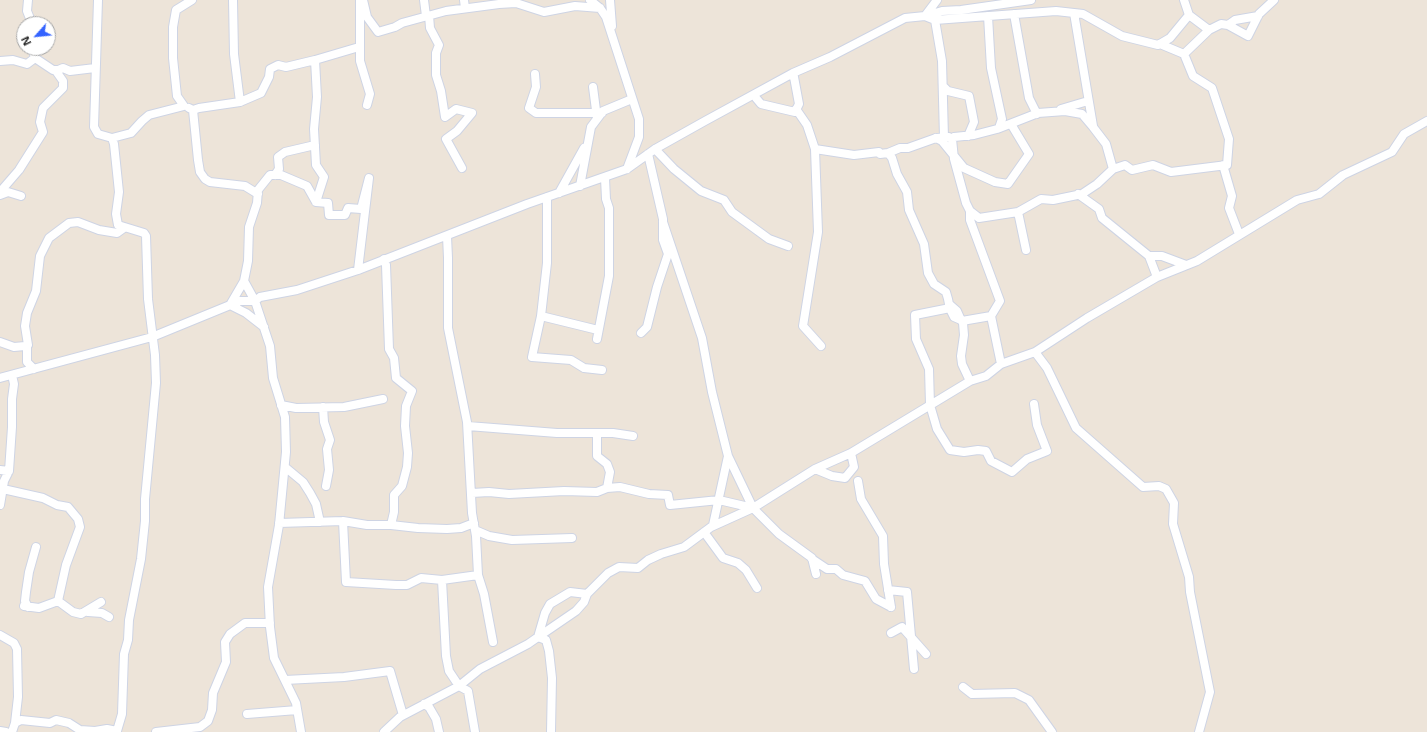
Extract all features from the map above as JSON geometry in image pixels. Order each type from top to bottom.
[{"type":"street","points":[[28,0],[27,11],[29,16]]},
{"type":"street","points":[[98,0],[94,127],[98,134],[112,138],[131,133],[150,115],[184,106],[183,104]]},
{"type":"street","points":[[192,0],[176,10],[173,27],[177,96],[183,104],[193,110],[240,102],[261,93],[269,77],[270,69],[278,65],[286,67],[315,60],[359,46]]},
{"type":"street","points":[[233,0],[234,54],[240,102]]},
{"type":"street","points":[[360,0],[359,46],[360,61],[370,94],[367,105]]},
{"type":"street","points":[[363,0],[367,17],[378,32],[395,27],[402,22],[428,16],[465,4],[498,2],[516,3],[544,12],[596,3],[613,35],[639,119],[640,129],[636,147],[627,170]]},
{"type":"street","points":[[424,0],[430,28],[439,45],[436,53],[436,75],[441,92],[445,117],[456,109],[472,113],[457,131],[446,139],[462,168]]},
{"type":"street","points":[[610,0],[613,35]]},
{"type":"street","points":[[925,16],[937,0]]},
{"type":"street","points":[[0,378],[152,337],[240,301],[255,301],[260,297],[297,290],[358,270],[547,197],[627,170],[652,152],[793,73],[830,57],[905,18],[925,16],[942,11],[961,10],[1031,0]]},
{"type":"street","points":[[1184,0],[1189,15],[1209,30]]},
{"type":"street","points":[[1184,54],[1209,30],[1221,24],[1228,25],[1248,36],[1258,16],[1274,0]]},
{"type":"street","points":[[925,16],[935,20],[1056,11],[1083,14],[1122,36],[1158,46],[1170,38],[1189,15]]},
{"type":"street","points":[[1074,13],[1093,127]]},
{"type":"street","points":[[1014,14],[1029,98],[1037,114]]},
{"type":"street","points":[[988,16],[991,68],[1002,119],[999,128]]},
{"type":"street","points":[[1228,25],[1235,20],[1258,16]]},
{"type":"street","points":[[935,20],[942,61],[944,138],[942,141],[954,154],[966,203],[970,211],[970,220],[1000,301],[991,316],[1001,364]]},
{"type":"street","points":[[970,211],[980,218],[1018,212],[1041,199],[1053,200],[1078,194],[1092,188],[1113,169],[1125,165],[1132,170],[1153,165],[1170,172],[1227,165],[1229,139],[1212,88],[1193,76],[1184,54],[1160,44]]},
{"type":"street","points":[[0,62],[13,60],[27,64],[35,58],[48,67],[58,70],[63,68],[70,71],[95,68]]},
{"type":"street","points":[[315,60],[317,97],[315,145],[316,165],[324,177],[316,202]]},
{"type":"street","points":[[0,194],[19,170],[43,132],[40,122],[43,108],[64,88],[63,81],[56,71],[58,70]]},
{"type":"street","points":[[535,74],[536,87],[529,108],[536,113],[599,115],[632,99]]},
{"type":"street","points":[[756,98],[761,104],[774,108],[785,108],[795,112],[799,104],[794,77]]},
{"type":"street","points":[[943,86],[948,91],[969,96],[974,122],[968,136]]},
{"type":"street","points":[[580,186],[591,127],[599,115],[593,87]]},
{"type":"street","points":[[815,149],[854,155],[879,152],[880,154],[888,153],[900,148],[908,148],[944,138],[968,136],[999,128],[1037,114],[1059,110],[1088,101]]},
{"type":"street","points":[[796,109],[807,125],[815,149],[818,232],[803,326],[821,346]]},
{"type":"street","points":[[193,110],[198,160],[200,172],[204,179],[210,182],[245,186],[258,194]]},
{"type":"street","points":[[1059,110],[1082,114],[1106,144],[1113,169]]},
{"type":"street","points":[[384,732],[403,715],[459,686],[480,669],[528,644],[576,611],[584,602],[587,594],[608,573],[619,568],[638,568],[648,560],[661,554],[684,547],[713,526],[753,508],[815,470],[850,453],[970,381],[986,376],[1001,364],[1035,352],[1087,318],[1157,277],[1197,261],[1296,200],[1319,194],[1343,175],[1392,152],[1404,134],[1427,121]]},
{"type":"street","points":[[944,138],[964,168],[974,174],[995,182],[1008,184],[1029,154],[1011,124]]},
{"type":"street","points":[[112,138],[114,144],[119,192],[116,220],[118,226],[144,233],[146,236],[148,299],[156,382],[141,559],[129,620],[128,640],[124,654],[121,696],[122,714],[117,732]]},
{"type":"street","points":[[559,193],[588,141]]},
{"type":"street","points":[[275,175],[279,169],[278,157],[281,154],[292,149],[315,145]]},
{"type":"street","points":[[641,333],[647,327],[657,286],[668,254],[663,240],[663,222],[652,152]]},
{"type":"street","points":[[652,152],[701,190],[724,200],[732,212],[769,239],[788,246]]},
{"type":"street","points":[[888,153],[892,158],[897,174],[907,192],[909,210],[924,244],[928,273],[934,284],[946,292],[949,306],[957,311],[961,321],[964,335],[961,356],[962,364],[970,381]]},
{"type":"street","points":[[1222,165],[1232,196],[1229,208],[1240,234]]},
{"type":"street","points":[[230,305],[244,281],[248,261],[249,227],[255,215],[258,190],[266,179],[270,175],[291,178],[307,186],[316,202]]},
{"type":"street","points":[[316,202],[328,203],[329,215],[345,214],[348,208],[361,209],[369,178],[358,270]]},
{"type":"street","points":[[597,339],[610,276],[609,208],[606,199],[605,178]]},
{"type":"street","points":[[0,194],[8,192],[20,196]]},
{"type":"street","points":[[1078,194],[1098,209],[1102,218],[1149,256],[1157,277]]},
{"type":"street","points":[[547,197],[547,263],[541,316],[532,357],[571,360],[584,368],[602,370]]},
{"type":"street","points":[[1018,212],[1026,250]]},
{"type":"street","points":[[25,346],[28,344],[28,334],[25,326],[27,313],[37,287],[40,256],[49,238],[69,224],[78,222],[99,230],[118,233],[124,228]]},
{"type":"street","points":[[663,222],[702,338],[712,392],[728,456],[753,508],[779,534],[812,559],[827,569],[836,569],[843,576],[865,581],[876,599],[891,607],[884,564],[883,536],[861,499],[858,481],[850,453]]},
{"type":"street","points":[[446,236],[448,258],[448,328],[468,426],[478,575],[484,594],[493,642]]},
{"type":"street","points":[[1149,256],[1162,256],[1186,265]]},
{"type":"street","points":[[384,259],[386,265],[389,349],[394,358],[396,378],[412,391],[406,406],[405,426],[408,453],[407,467],[402,486],[394,495],[394,512],[391,525]]},
{"type":"street","points":[[244,281],[255,301],[270,346],[273,378],[286,426],[285,466],[279,523],[268,587],[274,658],[296,703],[300,732]]},
{"type":"street","points":[[230,305],[246,313],[264,328]]},
{"type":"street","points":[[949,306],[914,315],[916,339],[929,369],[930,404],[937,429],[950,450],[964,452],[978,450],[986,451],[991,462],[1012,472],[1027,459],[1047,451],[1037,425],[1034,404]]},
{"type":"street","points":[[541,316],[598,330]]},
{"type":"street","points":[[961,321],[991,316]]},
{"type":"street","points":[[0,342],[14,347],[25,346]]},
{"type":"street","points":[[25,346],[27,348],[27,362],[34,369]]},
{"type":"street","points":[[1035,352],[1047,368],[1076,428],[1144,487],[1159,486],[1166,489],[1174,503],[1173,524],[1189,577],[1190,592],[1210,692],[1199,732]]},
{"type":"street","points":[[0,505],[4,481],[9,472],[14,384],[12,375]]},
{"type":"street","points":[[281,405],[296,408],[344,407],[383,399]]},
{"type":"street","points":[[323,407],[324,422],[330,440],[327,449],[329,470],[326,486]]},
{"type":"street","points":[[468,426],[557,433],[613,433],[633,436]]},
{"type":"street","points":[[597,434],[597,456],[607,464],[610,472],[607,488]]},
{"type":"street","points":[[713,526],[728,456]]},
{"type":"street","points":[[285,466],[303,482],[310,493],[316,504],[320,522]]},
{"type":"street","points":[[845,478],[854,467]]},
{"type":"street","points":[[0,470],[9,472]]},
{"type":"street","points":[[815,470],[832,476],[858,481]]},
{"type":"street","points":[[472,493],[489,492],[509,494],[564,491],[597,492],[607,488],[620,487],[649,494],[668,495],[670,505],[719,500],[753,508]]},
{"type":"street","points":[[3,489],[43,498],[57,505],[68,507],[78,519],[80,527],[66,565],[58,601]]},
{"type":"street","points":[[343,521],[346,582],[407,585],[421,578],[442,580],[478,575]]},
{"type":"street","points":[[279,523],[343,521],[367,525],[391,525],[418,528],[475,527],[489,536],[512,540],[572,538]]},
{"type":"street","points":[[704,532],[722,558],[738,563],[746,570],[757,588]]},
{"type":"street","points":[[36,546],[29,572],[25,601],[26,606],[39,608],[46,607],[58,601]]},
{"type":"street","points":[[812,559],[816,574]]},
{"type":"street","points":[[442,580],[446,656],[449,671],[459,686],[468,691],[475,732]]},
{"type":"street","points":[[888,590],[907,592],[914,669]]},
{"type":"street","points":[[538,637],[545,613],[550,604],[570,592],[587,594]]},
{"type":"street","points":[[58,601],[73,612],[81,614],[87,612],[102,602]]},
{"type":"street","points":[[87,612],[102,613],[109,617]]},
{"type":"street","points":[[156,732],[200,727],[208,721],[212,710],[213,692],[226,662],[226,642],[230,634],[245,624],[270,623]]},
{"type":"street","points":[[891,633],[902,627],[926,654]]},
{"type":"street","points":[[0,635],[4,641],[14,643],[17,649],[18,697],[15,723],[12,732]]},
{"type":"street","points":[[538,637],[546,640],[549,651],[552,678],[551,732]]},
{"type":"street","points":[[285,680],[344,677],[390,672],[403,715]]},
{"type":"street","points":[[963,687],[972,694],[1015,693],[1029,700],[1052,732]]},
{"type":"street","points":[[424,704],[429,707],[436,718],[439,732]]},
{"type":"street","points":[[247,714],[297,710]]},
{"type":"street","points":[[15,723],[21,720],[50,723],[56,720],[69,723],[80,730],[95,731],[107,729],[117,732],[125,732]]},
{"type":"street","points":[[0,731],[6,732]]}]
